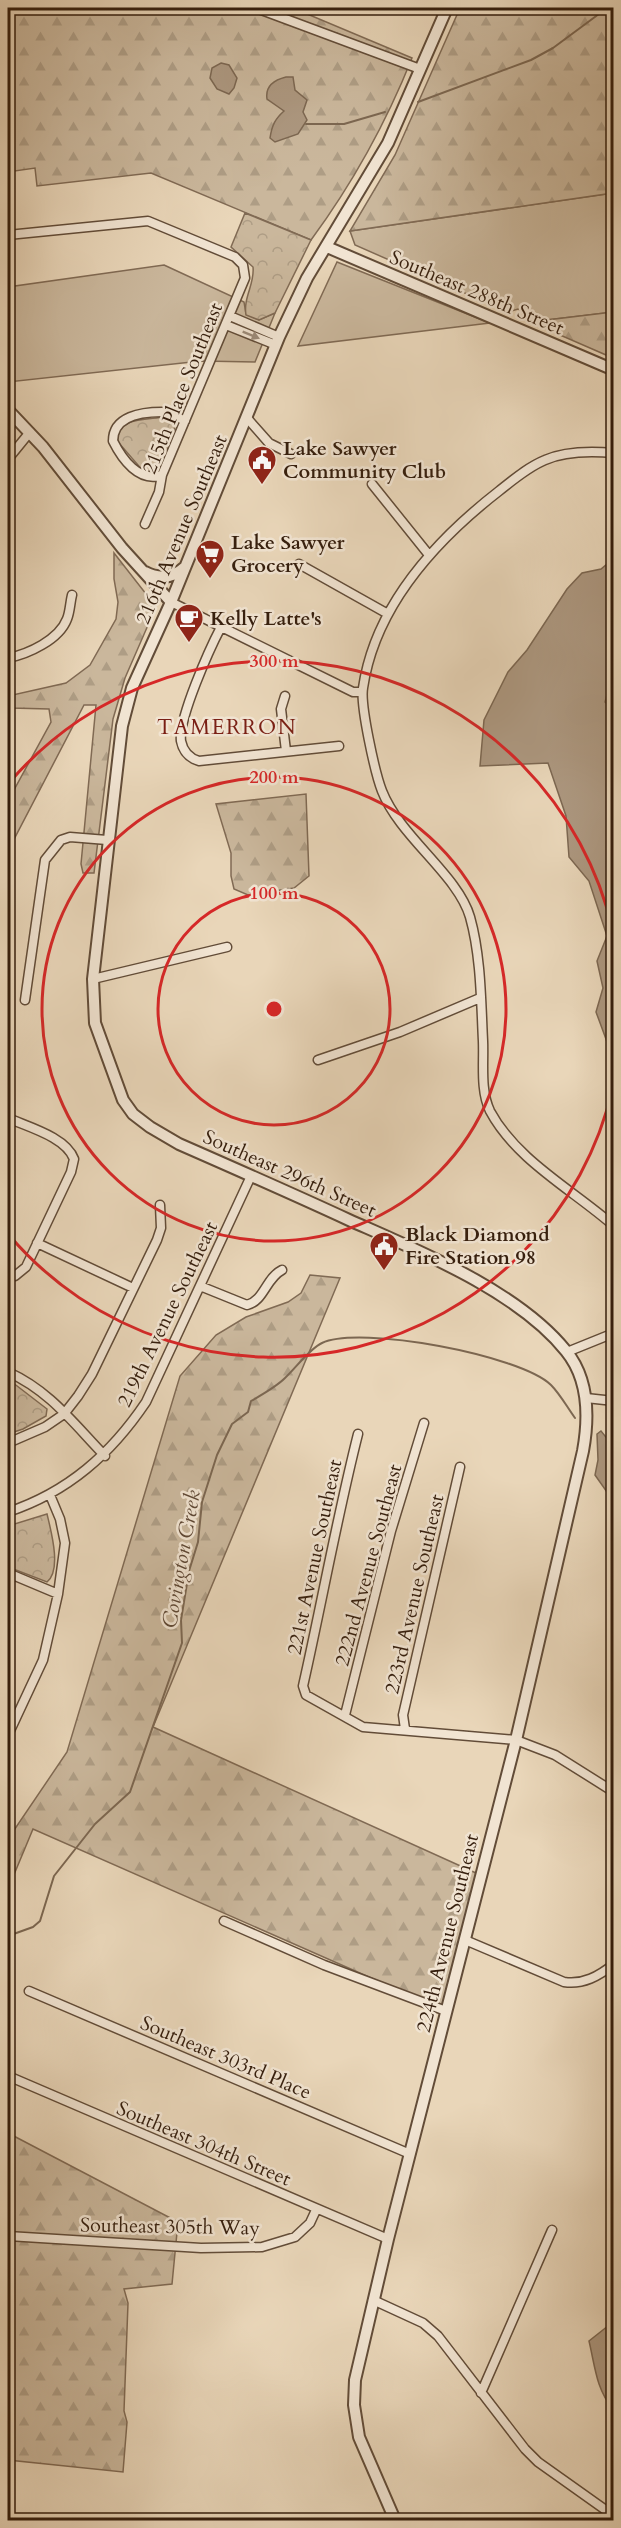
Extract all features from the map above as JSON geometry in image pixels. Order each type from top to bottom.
[{"type":"street","points":[[256,8],[420,69]]},
{"type":"street","name":"216th Avenue Southeast","points":[[123,1100],[95,1023],[93,979],[107,840],[126,707],[277,341],[307,278],[384,151],[447,8]]},
{"type":"street","name":"215th Place Southeast","points":[[8,235],[147,221],[235,257],[243,265],[245,278],[162,475],[159,492],[145,524]]},
{"type":"street","name":"Southeast 288th Street","points":[[327,247],[614,370]]},
{"type":"street","points":[[228,321],[277,341]]},
{"type":"street","points":[[8,410],[30,432],[140,569],[171,602],[353,692],[362,692]]},
{"type":"street","points":[[162,475],[148,477],[137,473],[113,441],[116,427],[127,418],[162,412],[185,421]]},
{"type":"street","points":[[247,418],[269,443],[291,454]]},
{"type":"street","points":[[8,459],[30,432]]},
{"type":"street","points":[[614,453],[581,452],[544,460],[475,510],[429,555],[388,614],[371,656],[362,692],[376,770],[388,804],[467,907],[472,926],[480,998],[483,1066],[490,1110],[502,1130],[525,1155],[614,1226]]},
{"type":"street","points":[[372,484],[429,555]]},
{"type":"street","points":[[299,564],[388,614]]},
{"type":"street","points":[[140,569],[160,578],[173,575],[185,567]]},
{"type":"street","points":[[8,658],[36,648],[56,636],[67,620],[72,595]]},
{"type":"street","points":[[221,627],[198,677],[181,738],[183,748],[189,756],[199,760],[339,746]]},
{"type":"street","points":[[285,696],[281,709],[286,751]]},
{"type":"street","points":[[25,1000],[45,860],[61,840],[70,837],[107,840]]},
{"type":"street","points":[[93,979],[227,947]]},
{"type":"street","points":[[318,1060],[400,1032],[480,998]]},
{"type":"street","name":"Southeast 296th Street","points":[[123,1100],[133,1114],[150,1127],[251,1176],[403,1244],[485,1286],[525,1313],[567,1352]]},
{"type":"street","points":[[8,1118],[58,1142],[72,1154],[74,1165],[26,1266],[11,1277]]},
{"type":"street","name":"219th Avenue Southeast","points":[[8,1512],[50,1495],[105,1456],[130,1426],[146,1402],[251,1176]]},
{"type":"street","points":[[8,1443],[32,1435],[64,1414],[92,1374],[161,1228],[160,1205]]},
{"type":"street","points":[[37,1243],[133,1288]]},
{"type":"street","points":[[200,1286],[247,1305],[258,1299],[270,1277],[282,1270]]},
{"type":"street","points":[[567,1352],[614,1333]]},
{"type":"street","name":"224th Avenue Southeast","points":[[395,2520],[366,2458],[355,2415],[355,2380],[388,2239],[516,1740],[583,1451],[586,1398],[579,1376],[567,1352]]},
{"type":"street","points":[[8,1372],[35,1385],[105,1456]]},
{"type":"street","points":[[586,1398],[614,1401]]},
{"type":"street","name":"222nd Avenue Southeast","points":[[345,1715],[391,1531],[424,1423]]},
{"type":"street","name":"221st Avenue Southeast","points":[[345,1715],[306,1695],[303,1686],[326,1588],[339,1508],[358,1434]]},
{"type":"street","name":"223rd Avenue Southeast","points":[[405,1729],[403,1715],[460,1467]]},
{"type":"street","points":[[8,1735],[43,1660],[58,1594],[65,1543],[60,1519],[50,1495]]},
{"type":"street","points":[[8,1573],[58,1594]]},
{"type":"street","points":[[345,1715],[352,1722],[363,1727],[516,1740],[555,1755],[614,1792]]},
{"type":"street","points":[[224,1921],[324,1965],[446,2011]]},
{"type":"street","points":[[465,1940],[552,1979],[576,1983],[594,1977],[614,1964]]},
{"type":"street","name":"Southeast 303rd Place","points":[[29,1991],[410,2154]]},
{"type":"street","name":"Southeast 304th Street","points":[[8,2076],[388,2239]]},
{"type":"street","name":"Southeast 305th Way","points":[[8,2236],[201,2248],[262,2247],[295,2237],[310,2223],[316,2210]]},
{"type":"street","points":[[481,2393],[552,2230]]},
{"type":"street","points":[[373,2300],[423,2323],[438,2336],[538,2462],[614,2516]]},
{"type":"green space","points":[[8,8],[293,8],[412,58],[368,152],[341,197],[311,240],[151,173],[37,186],[35,168],[8,172]]},
{"type":"green space","points":[[460,8],[613,8],[613,193],[350,231],[395,155]]},
{"type":"green space","points":[[613,193],[613,312],[530,322],[525,312],[518,309],[508,312],[355,245],[350,231]]},
{"type":"green space","points":[[245,213],[311,240],[275,313],[259,320],[246,315],[246,302],[253,267],[231,247]]},
{"type":"green space","points":[[337,262],[490,323],[298,346]]},
{"type":"green space","points":[[164,265],[244,302],[246,314],[259,320],[275,313],[255,362],[201,361],[8,382],[8,287]]},
{"type":"green space","points":[[613,312],[613,358],[530,322]]},
{"type":"green space","points":[[164,417],[174,425],[175,432],[161,467],[144,472],[118,442],[119,434],[122,428],[133,421]]},
{"type":"green space","points":[[114,553],[150,599],[152,616],[125,678],[113,719],[94,873],[83,873],[81,864],[96,705],[84,705],[11,845],[8,844],[8,801],[51,722],[49,709],[11,708],[8,696],[66,683],[90,665],[116,619],[118,602],[114,579]]},
{"type":"green space","points":[[306,794],[309,876],[294,888],[248,895],[234,889],[231,876],[231,853],[216,804]]},
{"type":"green space","points":[[310,1275],[340,1278],[153,1727],[476,1873],[465,1940],[446,2011],[33,1829],[8,1889],[8,1839],[67,1752],[180,1376],[216,1335],[246,1317],[288,1302],[301,1293]]},
{"type":"green space","points":[[8,1379],[47,1409],[46,1416],[23,1429],[8,1434]]},
{"type":"green space","points":[[47,1514],[55,1560],[54,1569],[47,1582],[8,1567],[8,1526]]},
{"type":"green space","points":[[8,2133],[178,2222],[172,2284],[124,2289],[128,2303],[124,2411],[127,2422],[123,2472],[8,2460]]},
{"type":"shaded area","points":[[221,63],[229,65],[237,78],[229,94],[217,89],[210,78],[212,68]]},
{"type":"shaded area","points":[[286,77],[293,77],[295,90],[307,100],[303,112],[307,120],[298,134],[275,142],[270,138],[272,129],[284,111],[267,99],[267,90],[271,84]]},
{"type":"shaded area","points":[[613,559],[613,674],[605,702],[614,710],[613,1058],[596,1012],[603,988],[597,961],[607,936],[589,881],[569,857],[566,816],[548,763],[480,766],[484,720],[508,672],[527,650],[567,589],[582,573],[601,569]]},
{"type":"shaded area","points":[[601,1431],[607,1439],[614,1460],[613,1517],[607,1492],[595,1475],[598,1460],[597,1434]]},
{"type":"shaded area","points":[[613,2322],[613,2349],[608,2353],[608,2368],[613,2383],[613,2409],[600,2385],[589,2341]]},
{"type":"waterway","points":[[418,102],[531,60],[553,48],[607,8]]},
{"type":"waterway","points":[[306,124],[344,124],[385,112]]},
{"type":"waterway","name":"Covington Creek","points":[[8,1936],[33,1927],[40,1921],[54,1876],[95,1824],[130,1792],[182,1643],[181,1620],[189,1571],[198,1542],[202,1502],[217,1455],[232,1424],[248,1412],[251,1401],[281,1381],[307,1354],[322,1343],[341,1338],[369,1338],[403,1340],[439,1346],[507,1363],[534,1374],[551,1385],[575,1418]]},
{"type":"place","name":"Lake Sawyer Community Club","points":[[262,486]]},
{"type":"place","name":"Lake Sawyer Grocery","points":[[210,580]]},
{"type":"place","name":"Kelly Latte's","points":[[189,644]]},
{"type":"place","name":"Black Diamond Fire Station 98","points":[[384,1272]]},
{"type":"district","name":"TAMERRON","points":[[227,727]]}]
